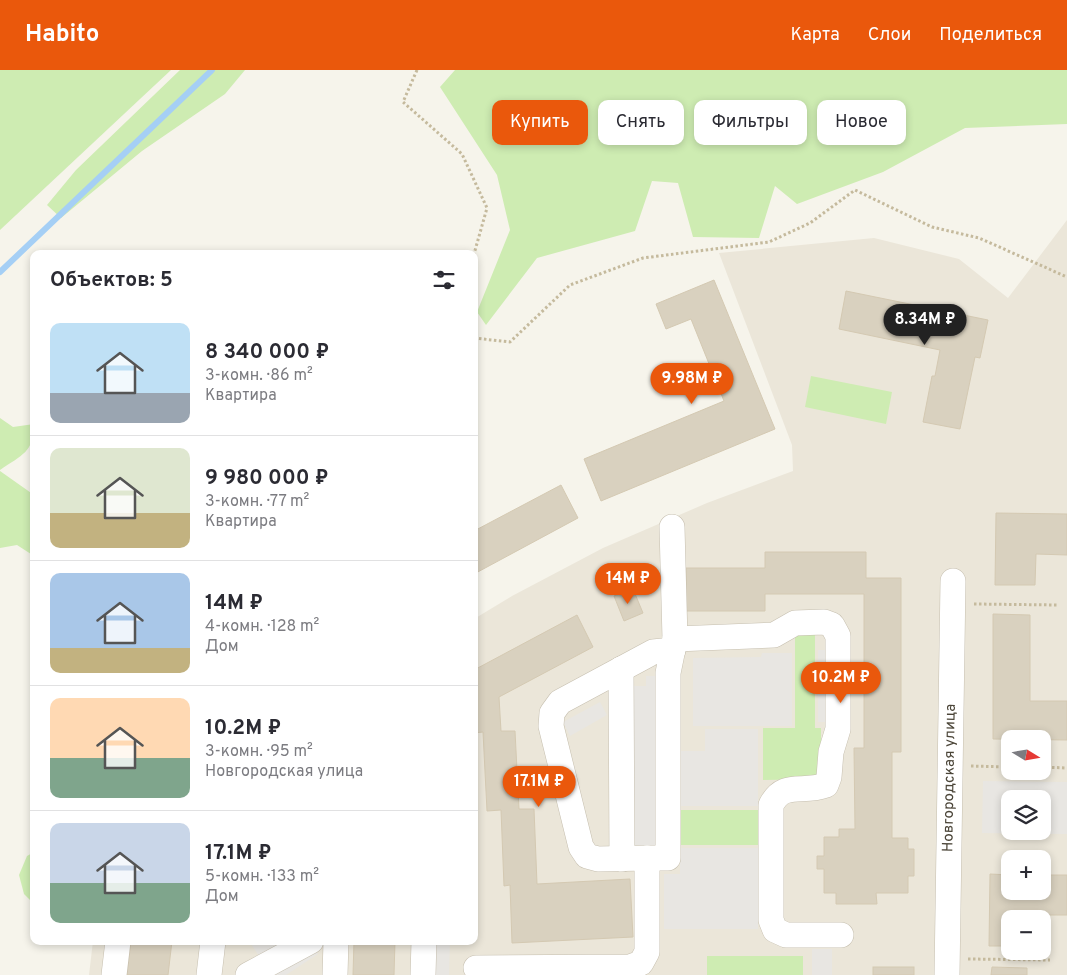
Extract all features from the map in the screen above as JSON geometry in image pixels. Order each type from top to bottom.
[{"type":"street","points":[[672,527],[674,644],[668,673],[668,858],[598,859],[587,856],[581,847],[551,726],[552,712],[560,702],[653,652],[674,644],[774,636],[794,623],[824,622],[832,625],[838,636],[838,729],[829,761],[829,777],[826,786],[815,789],[785,789],[776,794],[770,805],[771,920],[775,930],[786,935],[841,935]]},
{"type":"street","name":"Новгородская улица","points":[[948,967],[953,592]]},
{"type":"street","points":[[621,669],[622,858]]},
{"type":"street","points":[[476,968],[630,967],[641,963],[647,952],[647,858]]},
{"type":"street","points":[[114,975],[118,945]]},
{"type":"street","points":[[209,975],[213,945]]},
{"type":"street","points":[[248,975],[304,945]]},
{"type":"street","points":[[335,975],[336,945]]},
{"type":"street","points":[[423,975],[424,945]]},
{"type":"path","points":[[417,70],[403,102],[462,154],[487,208],[475,250]]},
{"type":"path","points":[[478,338],[510,342],[570,284],[644,258],[769,242],[810,222],[855,190],[932,227],[979,238],[1067,277]]},
{"type":"path","points":[[953,592],[1058,606]]},
{"type":"path","points":[[950,766],[1001,767]]},
{"type":"path","points":[[1051,767],[1067,768]]},
{"type":"path","points":[[948,967],[1050,960]]},
{"type":"shaded area","points":[[1067,220],[1067,975],[89,975],[93,945],[478,945],[478,617],[512,596],[603,548],[707,503],[793,471],[792,445],[719,253],[874,238],[959,259],[1008,298]]},
{"type":"shaded area","points":[[818,650],[831,650],[831,722],[818,722]]},
{"type":"shaded area","points":[[762,653],[792,653],[792,726],[693,726],[693,658],[761,657]]},
{"type":"shaded area","points":[[646,676],[661,676],[661,845],[626,845],[626,686],[646,686]]},
{"type":"shaded area","points":[[600,702],[607,715],[570,736],[563,722]]},
{"type":"shaded area","points":[[705,729],[758,729],[758,806],[679,806],[678,751],[705,751]]},
{"type":"shaded area","points":[[983,781],[1067,782],[1067,834],[1051,834],[1051,790],[1001,790],[1001,833],[982,833]]},
{"type":"shaded area","points":[[680,848],[758,848],[758,929],[664,929],[664,874],[680,874]]},
{"type":"shaded area","points":[[252,945],[312,945],[318,954],[286,975],[272,975]]},
{"type":"shaded area","points":[[432,945],[450,945],[449,975],[431,975]]},
{"type":"shaded area","points":[[812,949],[832,949],[832,975],[812,975]]},
{"type":"green space","points":[[0,70],[171,70],[0,230]]},
{"type":"green space","points":[[180,70],[245,70],[225,94],[142,151],[61,218],[47,205],[76,170]]},
{"type":"green space","points":[[455,70],[1067,70],[1067,124],[965,128],[883,172],[797,204],[775,186],[759,238],[693,237],[678,183],[652,181],[635,231],[537,258],[486,325],[478,313],[478,310],[510,230],[497,175],[440,87]]},
{"type":"green space","points":[[811,376],[892,392],[886,424],[805,407]]},
{"type":"green space","points":[[0,418],[13,427],[30,425],[29,447],[0,470]]},
{"type":"green space","points":[[0,471],[30,492],[30,553],[17,545],[0,548]]},
{"type":"green space","points":[[795,632],[815,632],[815,728],[821,728],[821,779],[763,780],[763,728],[795,728]]},
{"type":"green space","points":[[680,810],[762,810],[762,845],[680,845]]},
{"type":"green space","points":[[30,854],[30,900],[24,894],[19,875],[27,856]]},
{"type":"green space","points":[[707,956],[803,956],[803,975],[707,975]]},
{"type":"building","points":[[714,280],[775,429],[601,501],[584,459],[724,401],[691,319],[666,329],[656,304]]},
{"type":"building","points":[[846,291],[988,320],[980,358],[975,357],[960,429],[923,422],[932,376],[935,376],[940,350],[839,329]]},
{"type":"building","points":[[561,485],[578,518],[478,572],[478,529]]},
{"type":"building","points":[[996,513],[1067,514],[1067,555],[1036,554],[1035,585],[995,585]]},
{"type":"building","points":[[765,552],[866,552],[866,578],[901,578],[901,752],[892,752],[892,838],[908,838],[908,849],[914,849],[914,876],[908,876],[908,893],[876,893],[877,904],[836,904],[836,893],[824,893],[824,869],[817,869],[817,856],[824,856],[824,837],[839,837],[839,829],[855,829],[854,748],[864,748],[864,594],[765,594],[765,611],[686,611],[686,568],[765,568]]},
{"type":"building","points":[[633,589],[643,613],[624,621],[614,596]]},
{"type":"building","points":[[993,614],[1030,615],[1030,701],[1067,701],[1067,740],[1051,740],[1051,730],[1001,730],[1001,739],[993,739]]},
{"type":"building","points":[[577,615],[593,647],[499,697],[501,731],[515,731],[519,809],[534,809],[537,884],[630,879],[633,937],[512,943],[510,885],[504,886],[501,810],[487,811],[483,732],[478,733],[478,668]]},
{"type":"building","points":[[990,874],[1001,875],[1001,900],[1051,900],[1051,875],[1067,875],[1067,915],[1051,915],[1051,910],[1001,910],[1001,946],[989,946]]},
{"type":"building","points":[[131,945],[172,945],[168,975],[127,975]]},
{"type":"building","points":[[354,945],[395,945],[394,975],[353,975]]},
{"type":"building","points":[[873,967],[914,967],[914,975],[873,975]]},
{"type":"building","points":[[992,967],[1027,968],[1027,975],[991,975]]},
{"type":"waterway","points":[[0,272],[212,70]]}]
